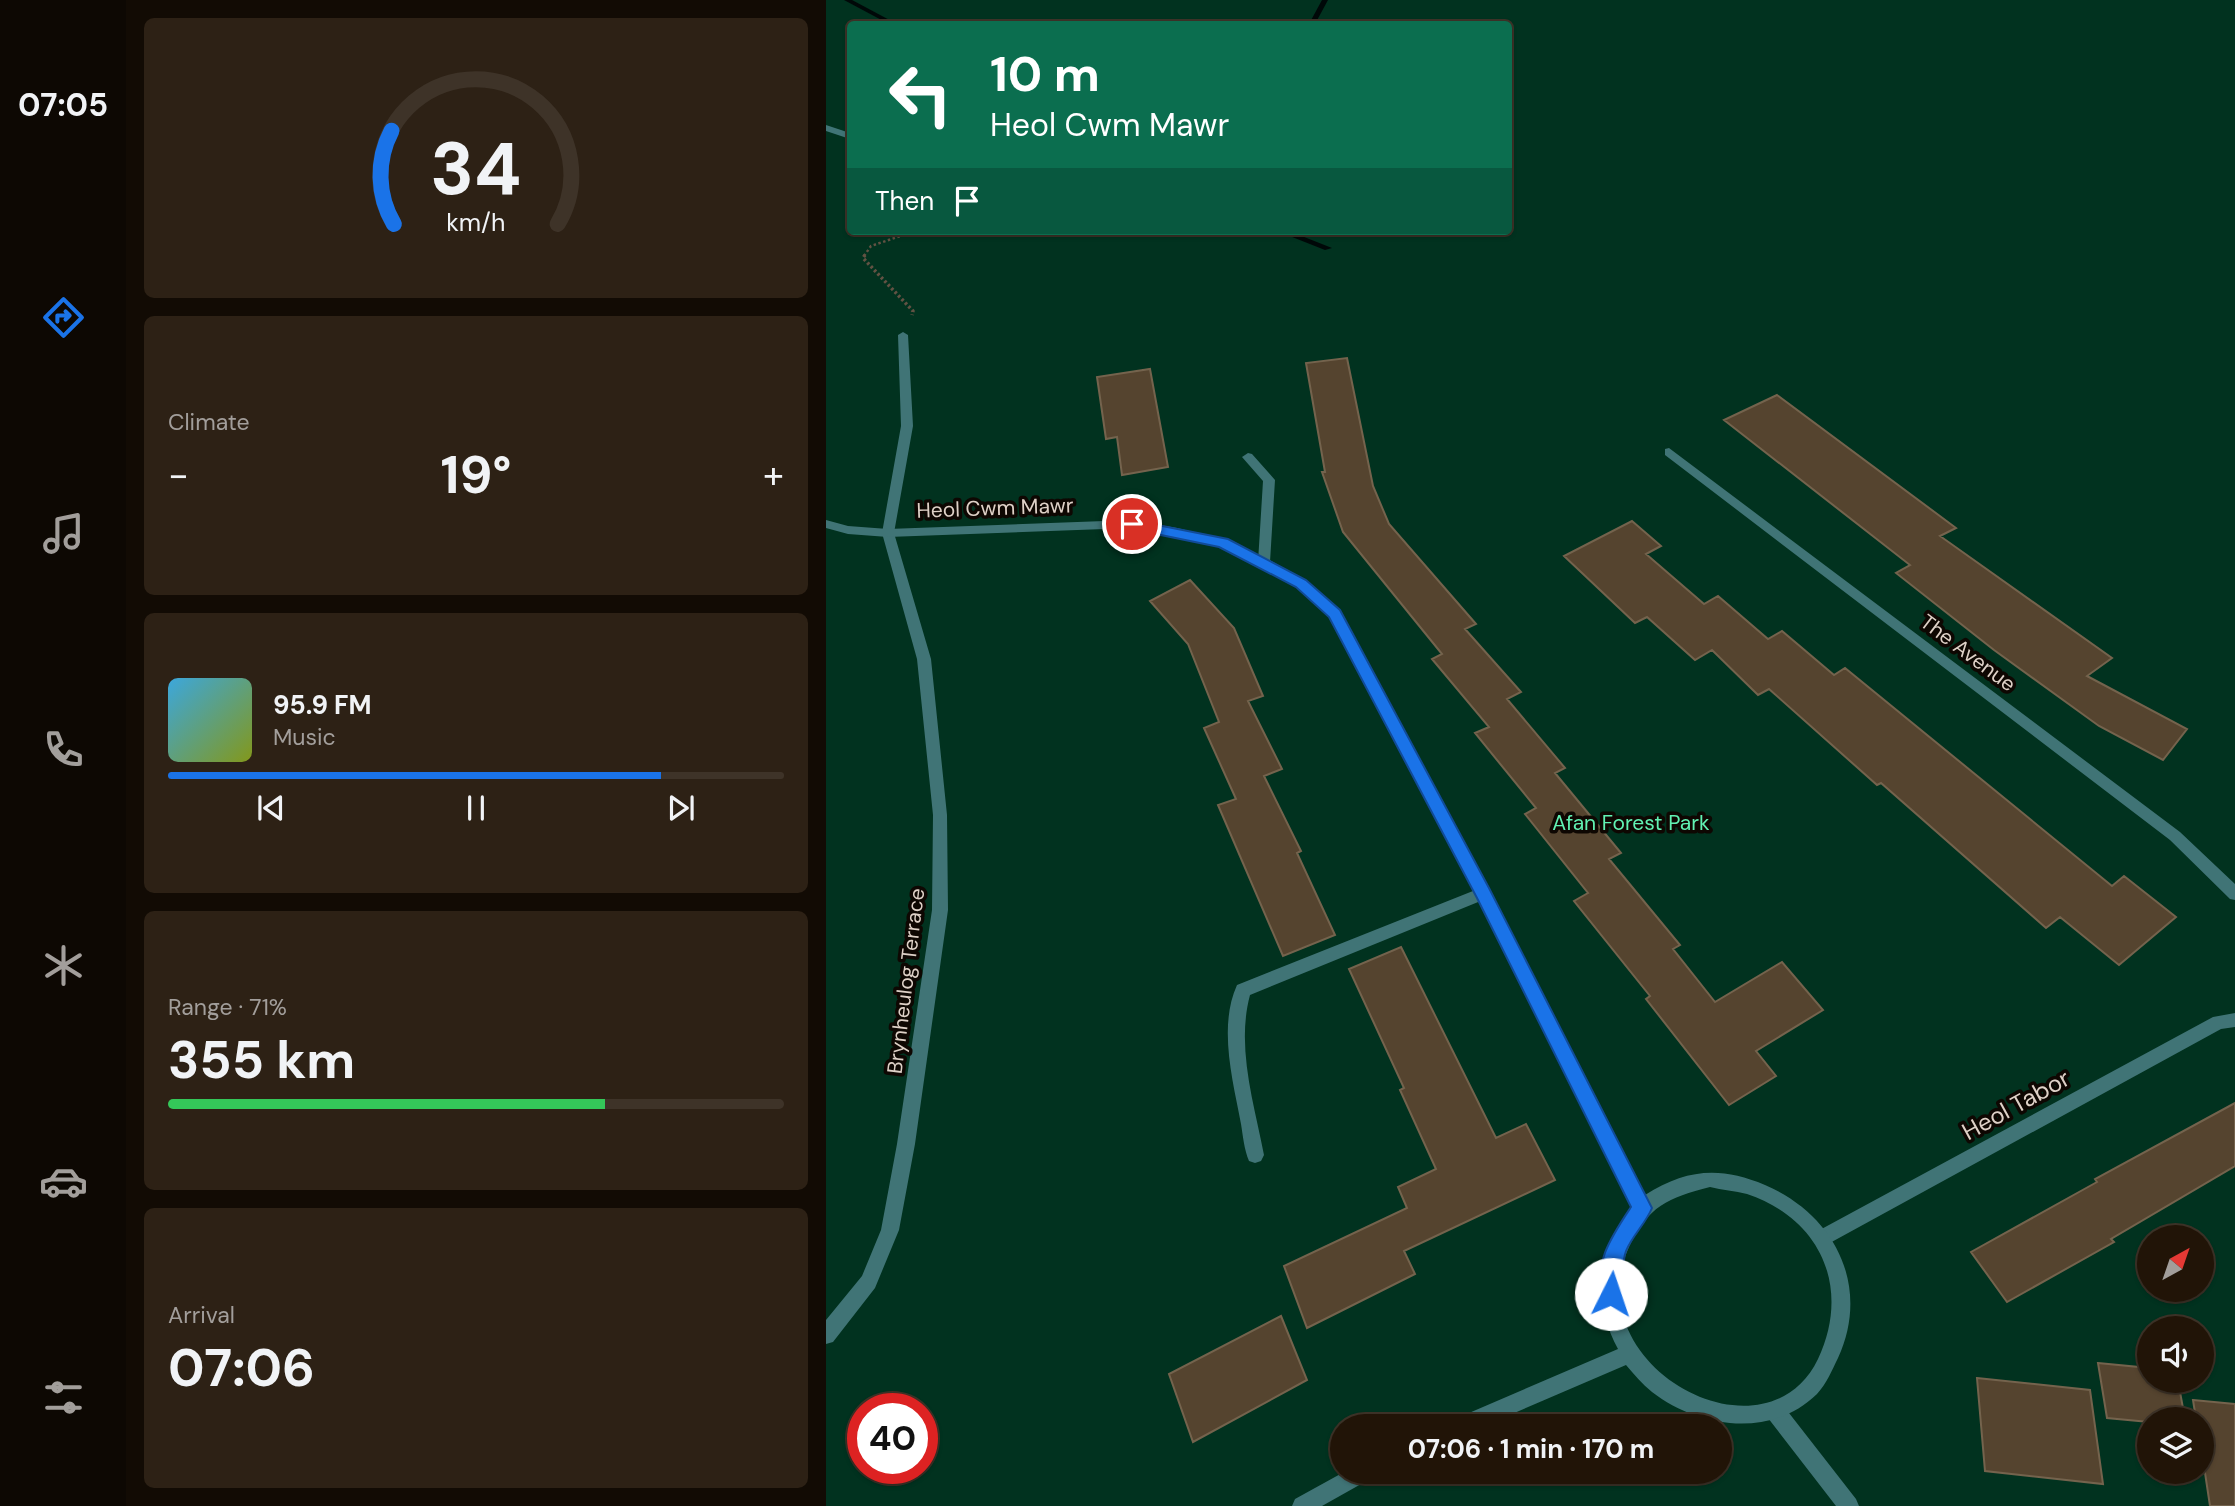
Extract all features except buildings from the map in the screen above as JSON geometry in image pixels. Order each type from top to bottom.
[{"type":"street","points":[[826,128],[847,135]]},
{"type":"street","points":[[888,533],[907,426],[903,335]]},
{"type":"street","name":"The Avenue","points":[[1669,452],[2175,836],[2235,894]]},
{"type":"street","points":[[1248,457],[1269,480],[1264,562]]},
{"type":"street","name":"Heol Cwm Mawr","points":[[826,524],[848,530],[888,533],[1132,524],[1223,543],[1301,583],[1334,614],[1483,893],[1642,1208]]},
{"type":"street","name":"Brynheulog Terrace","points":[[826,1335],[869,1282],[890,1230],[906,1144],[940,909],[940,815],[924,659],[888,533]]},
{"type":"street","points":[[1255,1155],[1238,1047],[1239,999],[1243,990],[1483,893]]},
{"type":"street","name":"Heol Tabor","points":[[1822,1238],[2219,1022],[2235,1020]]},
{"type":"street","points":[[1710,1179],[1738,1181],[1775,1195],[1807,1220],[1822,1238],[1839,1276],[1843,1318],[1837,1349],[1815,1384],[1775,1411],[1734,1417],[1702,1412],[1662,1391],[1629,1354],[1613,1314],[1610,1273],[1618,1244],[1642,1208],[1673,1188],[1710,1179]]},
{"type":"street","points":[[1490,1414],[1629,1354]]},
{"type":"street","points":[[1775,1411],[1849,1506]]},
{"type":"street","points":[[1302,1506],[1341,1484]]},
{"type":"path","points":[[903,235],[871,246],[863,258],[913,311],[903,335]]},
{"type":"green space","name":"Afan Forest Park","points":[[826,0],[2235,0],[2235,1506],[826,1506]]},
{"type":"waterway","points":[[847,0],[887,21]]},
{"type":"waterway","points":[[1314,21],[1325,0]]},
{"type":"waterway","points":[[1292,235],[1328,248]]},
{"type":"route","points":[[1132,524],[1177,531],[1223,543],[1301,583],[1334,614],[1483,893],[1642,1208],[1618,1244],[1610,1273],[1611,1294]]}]
